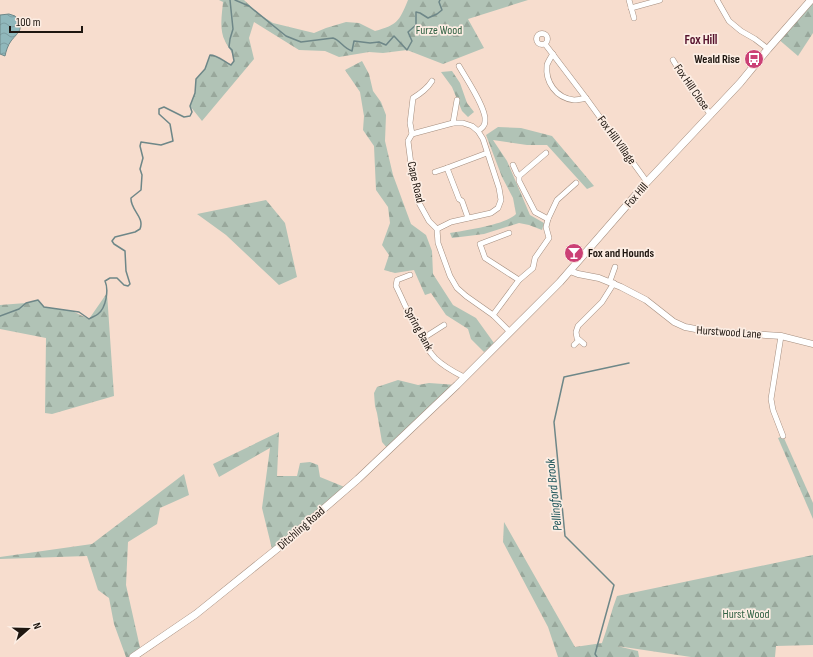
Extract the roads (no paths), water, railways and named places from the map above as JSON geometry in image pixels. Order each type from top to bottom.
[{"type":"main road","name":"Fox Hill","points":[[457,385],[570,271],[647,182],[740,83],[811,0]]},
{"type":"main road","name":"Ditchling Road","points":[[133,657],[196,614],[283,544],[358,479],[457,385]]},
{"type":"street","points":[[629,0],[634,18]]},
{"type":"street","points":[[631,8],[660,0]]},
{"type":"street","points":[[717,0],[729,21],[741,31],[755,38],[768,49]]},
{"type":"street","name":"Fox Hill Village","points":[[545,44],[647,182]]},
{"type":"street","points":[[553,54],[547,64],[548,78],[552,88],[560,95],[573,100],[586,98]]},
{"type":"street","name":"Fox Hill Close","points":[[673,60],[688,86],[711,115]]},
{"type":"street","points":[[459,66],[476,96],[486,119],[484,126],[478,131]]},
{"type":"street","name":"Cape Road","points":[[432,80],[421,94],[412,98],[410,123],[412,134],[408,141],[418,201],[429,221],[437,229],[438,243],[450,276],[457,288],[471,300],[494,315],[510,332]]},
{"type":"street","points":[[453,123],[457,100]]},
{"type":"street","points":[[412,134],[453,123],[463,123],[472,126],[478,131],[483,139],[499,188],[501,200],[498,208],[491,213],[451,222],[437,229]]},
{"type":"street","points":[[435,172],[487,153]]},
{"type":"street","points":[[519,176],[546,153]]},
{"type":"street","points":[[513,164],[519,176],[519,181],[535,212],[548,219]]},
{"type":"street","points":[[447,168],[458,199],[462,202],[468,218]]},
{"type":"street","points":[[494,315],[519,280],[533,268],[535,258],[549,238],[546,227],[557,200],[576,183]]},
{"type":"street","points":[[510,233],[480,244],[485,258],[519,280]]},
{"type":"street","points":[[584,344],[579,340],[576,332],[578,326],[602,302],[612,282],[615,267]]},
{"type":"street","name":"Hurstwood Lane","points":[[570,271],[612,282],[646,300],[674,322],[685,327],[706,331],[781,336],[813,344]]},
{"type":"street","name":"Spring Bank","points":[[410,275],[397,280],[396,286],[422,338],[435,358],[446,367],[464,377]]},
{"type":"street","points":[[422,338],[444,325]]},
{"type":"street","points":[[781,336],[772,400],[773,410],[783,436]]},
{"type":"street","points":[[574,345],[579,340]]},
{"type":"water","points":[[9,14],[15,16],[18,20],[20,30],[9,44],[5,56],[0,54],[0,15]]},
{"type":"waterway","points":[[0,316],[19,309],[26,303],[38,300],[44,307],[79,312],[89,319],[97,315],[103,308],[107,294],[105,281],[110,278],[117,278],[124,285],[128,286],[130,284],[126,271],[125,251],[112,241],[115,237],[135,232],[140,229],[141,221],[131,202],[131,198],[141,190],[142,175],[140,169],[143,158],[140,146],[141,142],[161,145],[173,141],[170,124],[159,114],[159,109],[164,107],[184,117],[190,116],[192,112],[190,106],[195,93],[196,79],[205,69],[210,55],[218,57],[231,65],[234,61],[232,50],[229,47],[233,29],[230,0]]},
{"type":"waterway","points":[[235,0],[249,6],[286,36],[301,42],[333,38],[352,51],[354,41],[370,43],[379,42],[386,45],[394,36],[407,50],[412,41],[408,32],[416,25],[416,12],[428,18],[437,14],[442,10],[439,2],[440,0]]},
{"type":"waterway","name":"Pellingford Brook","points":[[597,657],[595,654],[614,585],[565,536],[554,422],[564,377],[629,363]]},
{"type":"place","name":"Weald Rise","points":[[754,59]]},
{"type":"place","name":"Fox and Hounds","points":[[574,253]]},
{"type":"district","name":"Fox Hill","points":[[701,39]]},
{"type":"park label","name":"Furze Wood","points":[[439,30]]},
{"type":"park label","name":"Hurst Wood","points":[[746,614]]}]
